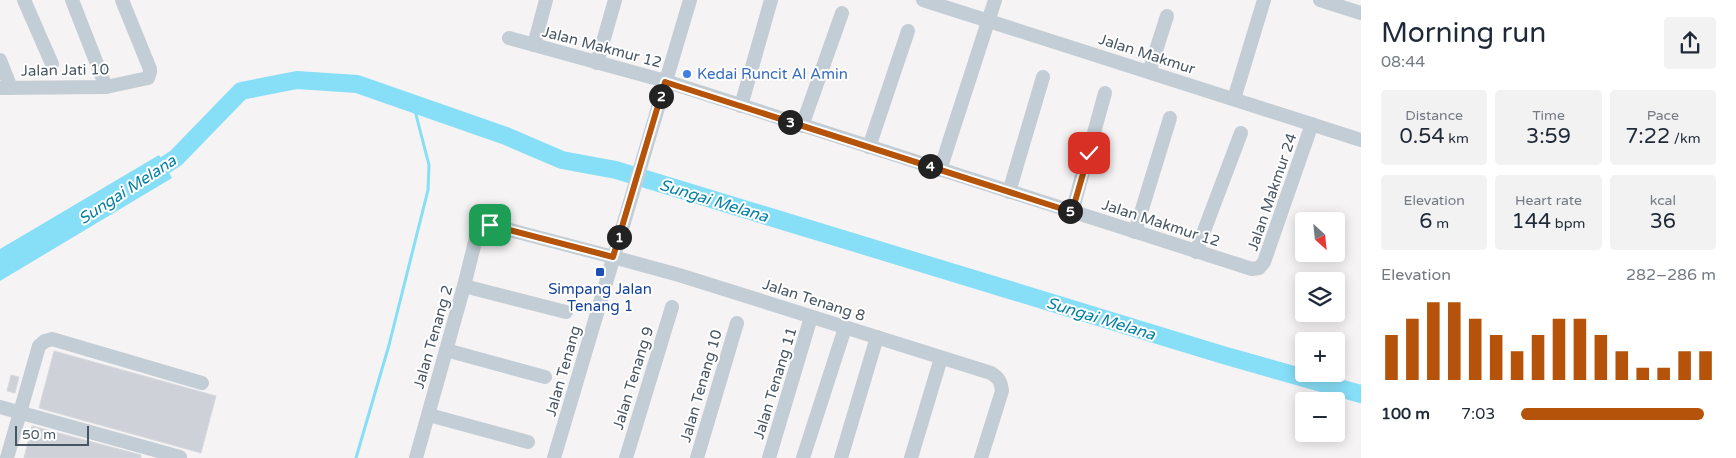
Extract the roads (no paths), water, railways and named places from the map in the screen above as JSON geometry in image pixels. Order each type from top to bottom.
[{"type":"street","points":[[24,0],[52,64]]},
{"type":"street","points":[[72,0],[106,87]]},
{"type":"street","name":"Jalan Jati 10","points":[[6,88],[106,87],[148,78],[150,72],[122,0]]},
{"type":"street","points":[[534,45],[546,0]]},
{"type":"street","points":[[597,63],[615,0]]},
{"type":"street","name":"Jalan Tenang","points":[[554,458],[690,0]]},
{"type":"street","points":[[741,106],[771,0]]},
{"type":"street","name":"Jalan Makmur","points":[[923,0],[1361,140]]},
{"type":"street","points":[[940,170],[996,0]]},
{"type":"street","points":[[1234,99],[1264,0]]},
{"type":"street","points":[[1327,1],[1356,8]]},
{"type":"street","points":[[802,126],[842,13]]},
{"type":"street","points":[[1149,72],[1167,16]]},
{"type":"street","points":[[869,147],[908,31]]},
{"type":"street","name":"Jalan Makmur 12","points":[[509,38],[597,63],[663,86],[741,106],[1196,252],[1252,269],[1259,268]]},
{"type":"street","points":[[0,60],[6,88]]},
{"type":"street","points":[[1009,192],[1043,77]]},
{"type":"street","points":[[1072,212],[1106,93]]},
{"type":"street","points":[[1135,232],[1170,118]]},
{"type":"street","name":"Jalan Makmur 24","points":[[1259,268],[1264,262],[1312,124]]},
{"type":"street","points":[[1196,252],[1240,133]]},
{"type":"street","name":"Jalan Tenang 8","points":[[483,225],[615,251],[811,317],[991,374],[998,378],[1002,391],[981,458]]},
{"type":"street","name":"Jalan Tenang 2","points":[[416,458],[478,230],[483,225]]},
{"type":"street","points":[[464,286],[566,312]]},
{"type":"street","name":"Jalan Tenang 9","points":[[626,458],[672,307]]},
{"type":"street","name":"Jalan Tenang 11","points":[[769,458],[811,317]]},
{"type":"street","name":"Jalan Tenang 10","points":[[697,458],[737,323]]},
{"type":"street","points":[[803,458],[845,328]]},
{"type":"street","points":[[841,458],[877,337]]},
{"type":"street","points":[[7,458],[39,346],[45,341],[52,339],[202,383]]},
{"type":"street","points":[[446,350],[545,377]]},
{"type":"street","points":[[911,458],[941,358]]},
{"type":"street","points":[[0,407],[180,457]]},
{"type":"street","points":[[429,415],[528,442]]},
{"type":"water","points":[[159,155],[172,178],[0,281],[0,249]]},
{"type":"waterway","name":"Sungai Melana","points":[[145,178],[176,158],[241,91],[297,80],[357,84],[506,136],[562,160],[616,170],[1223,355],[1361,394]]},
{"type":"waterway","points":[[356,458],[389,345],[428,190],[429,165],[413,103]]},
{"type":"place","name":"Kedai Runcit Al Amin","points":[[687,74]]},
{"type":"place","name":"Simpang Jalan Tenang 1","points":[[600,272]]}]
